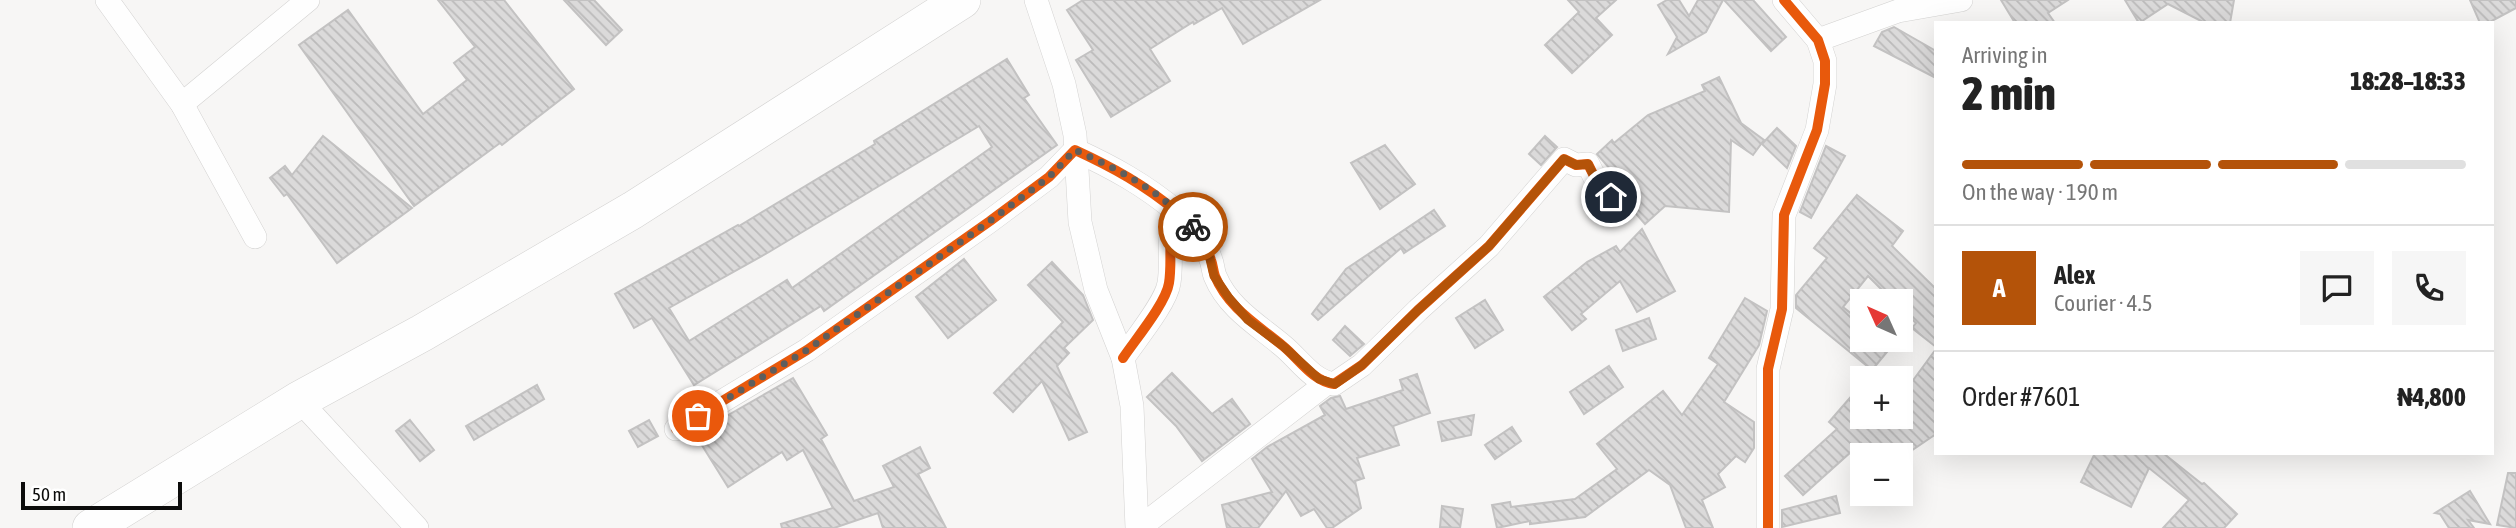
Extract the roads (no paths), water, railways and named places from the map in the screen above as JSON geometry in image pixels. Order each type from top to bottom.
[{"type":"highway","points":[[90,528],[299,400],[422,333],[632,210],[962,0]]},
{"type":"street","points":[[107,0],[182,104],[255,237]]},
{"type":"street","points":[[182,104],[308,0]]},
{"type":"street","points":[[1036,0],[1064,84],[1075,135],[1080,222],[1097,290],[1123,358],[1132,406],[1138,528]]},
{"type":"street","points":[[1768,528],[1769,369],[1782,309],[1784,215],[1817,130],[1825,84],[1825,61],[1818,40],[1784,0]]},
{"type":"street","points":[[1818,40],[1898,11],[1961,0]]},
{"type":"street","points":[[1075,150],[1148,188],[1192,225],[1210,259],[1214,276],[1241,313],[1319,379],[1335,384],[1362,365],[1489,246],[1564,159],[1576,165],[1588,164],[1596,180],[1611,197]]},
{"type":"street","points":[[676,429],[807,350],[1049,177],[1075,150]]},
{"type":"street","points":[[1123,358],[1156,311],[1169,285],[1169,242],[1171,225],[1177,212]]},
{"type":"street","points":[[1138,528],[1326,383]]},
{"type":"street","points":[[299,400],[417,528]]}]
